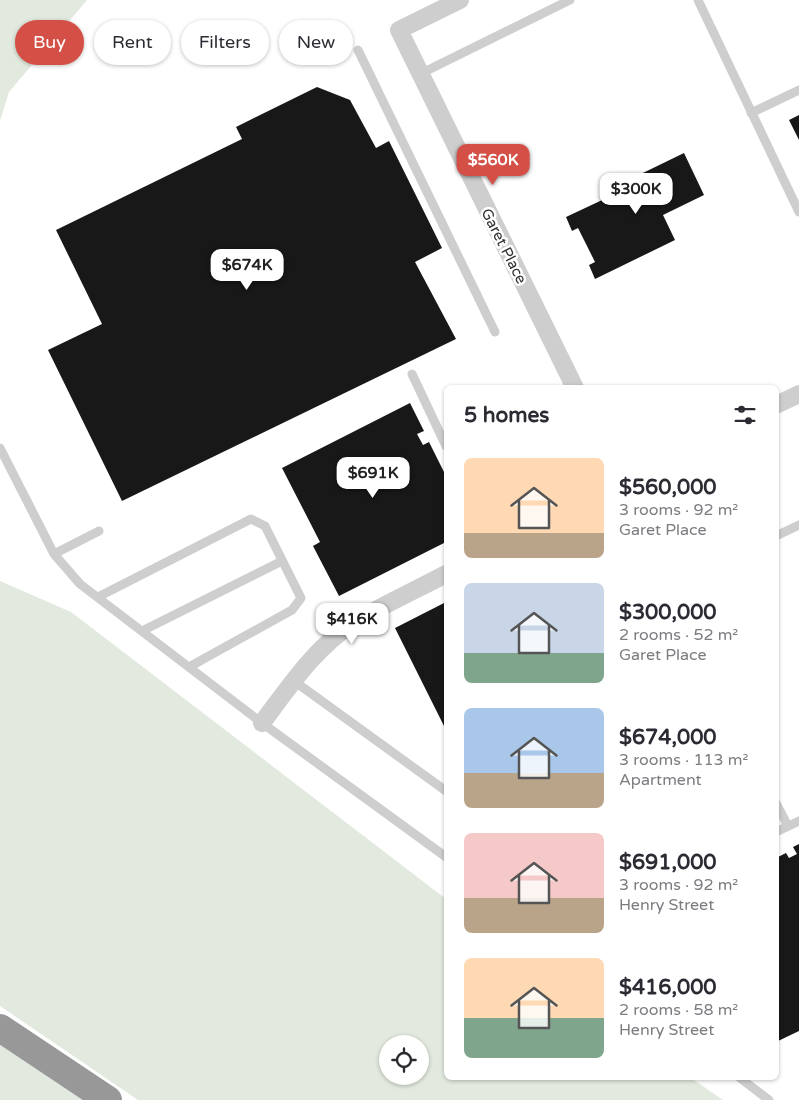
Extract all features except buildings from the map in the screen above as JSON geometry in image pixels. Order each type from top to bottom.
[{"type":"highway","points":[[0,1028],[108,1100]]},
{"type":"street","name":"Garet Place","points":[[460,0],[399,30],[574,385]]},
{"type":"street","points":[[779,404],[799,394]]},
{"type":"street","points":[[262,722],[309,662],[354,623],[444,575]]},
{"type":"lane","points":[[420,74],[570,0]]},
{"type":"lane","points":[[698,0],[799,212]]},
{"type":"lane","points":[[358,50],[495,332]]},
{"type":"lane","points":[[751,113],[799,90]]},
{"type":"lane","points":[[412,374],[444,442]]},
{"type":"lane","points":[[0,448],[54,554],[80,584],[262,722],[444,856]]},
{"type":"lane","points":[[98,597],[251,519],[265,526],[301,598],[292,610],[189,667]]},
{"type":"lane","points":[[779,535],[799,526]]},
{"type":"lane","points":[[54,554],[99,531]]},
{"type":"lane","points":[[142,631],[282,561]]},
{"type":"lane","points":[[294,682],[444,790]]},
{"type":"lane","points":[[779,809],[788,826]]},
{"type":"lane","points":[[779,830],[799,821]]},
{"type":"lane","points":[[743,1080],[769,1100]]},
{"type":"shaded area","points":[[0,0],[87,0],[70,20],[15,20],[15,65],[32,65],[9,92],[0,121]]},
{"type":"shaded area","points":[[0,581],[71,612],[444,897],[444,1080],[694,1080],[723,1100],[138,1100],[0,1006]]},
{"type":"shaded area","points":[[0,1043],[85,1100],[0,1100]]}]
